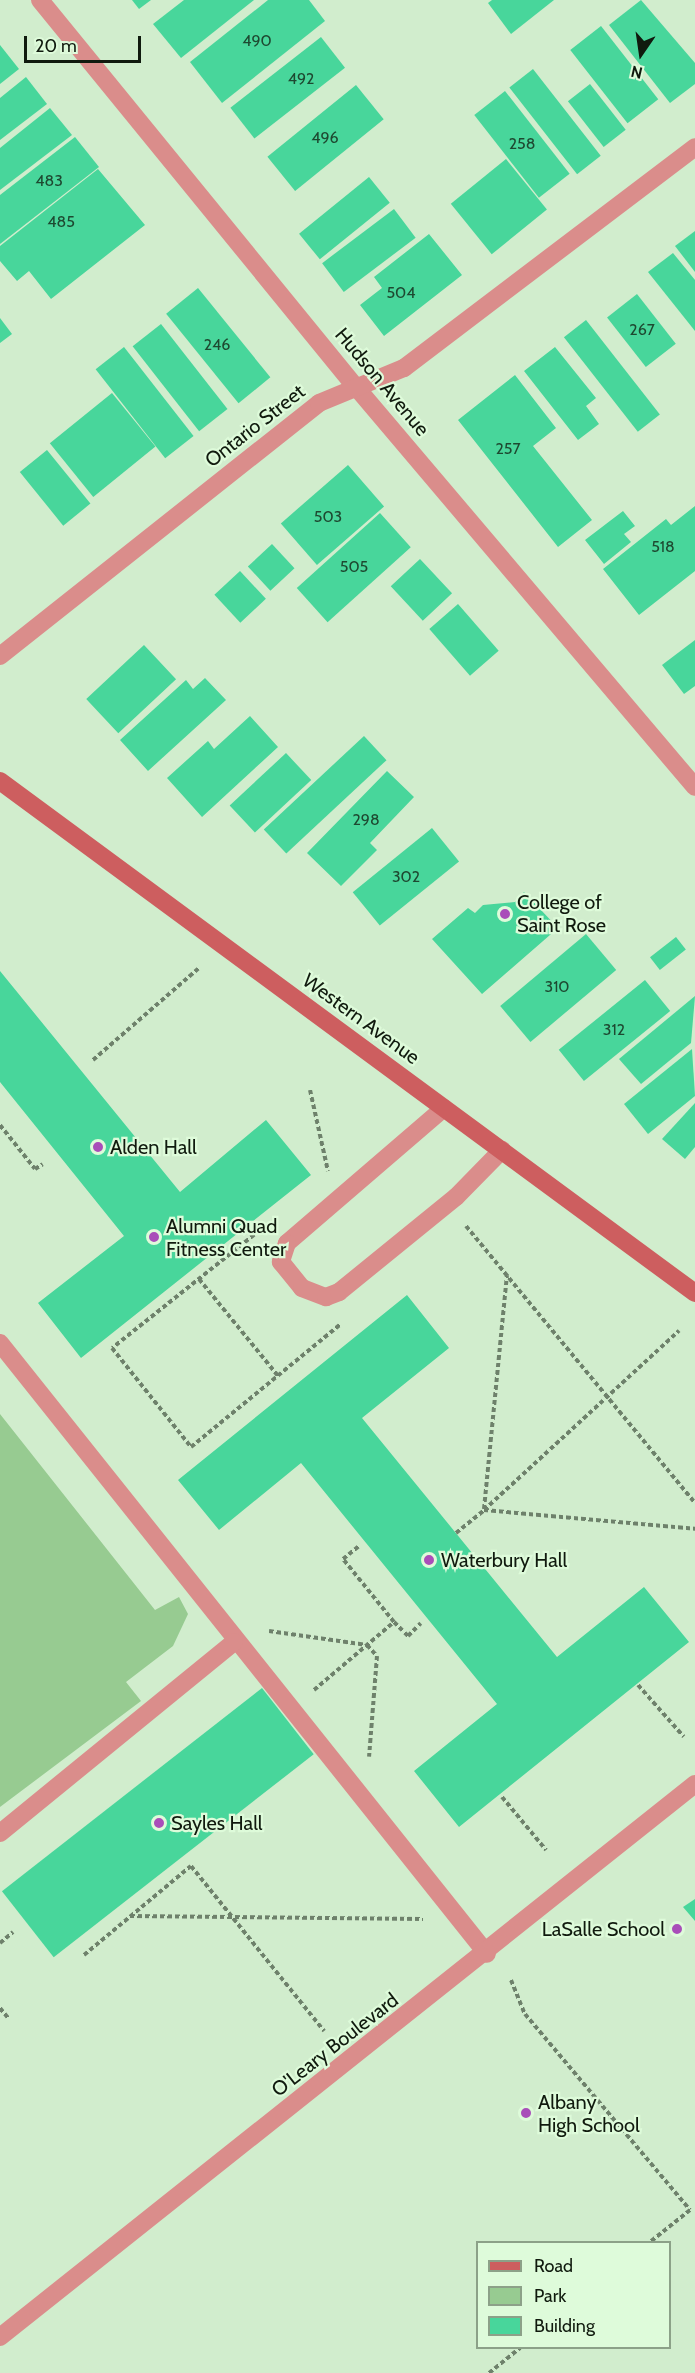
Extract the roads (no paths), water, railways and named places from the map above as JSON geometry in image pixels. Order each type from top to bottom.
[{"type":"street","name":"Hudson Avenue","points":[[40,0],[356,387],[695,787]]},
{"type":"street","name":"Ontario Street","points":[[0,656],[319,403],[405,368],[695,147]]},
{"type":"street","name":"Western Avenue","points":[[0,782],[695,1293]]},
{"type":"street","points":[[444,1108],[287,1243],[281,1262],[302,1288],[326,1297],[339,1292],[456,1197],[502,1150]]},
{"type":"street","points":[[0,1343],[234,1642],[487,1954]]},
{"type":"street","points":[[0,1833],[234,1642]]},
{"type":"street","name":"O'Leary Boulevard","points":[[0,2337],[487,1954],[695,1784]]},
{"type":"place","name":"College of Saint Rose","points":[[505,914]]},
{"type":"place","name":"Alden Hall","points":[[98,1147]]},
{"type":"place","name":"Alumni Quad Fitness Center","points":[[154,1237]]},
{"type":"place","name":"Waterbury Hall","points":[[429,1560]]},
{"type":"place","name":"Sayles Hall","points":[[159,1823]]},
{"type":"place","name":"LaSalle School","points":[[677,1929]]},
{"type":"place","name":"Albany High School","points":[[526,2113]]}]
